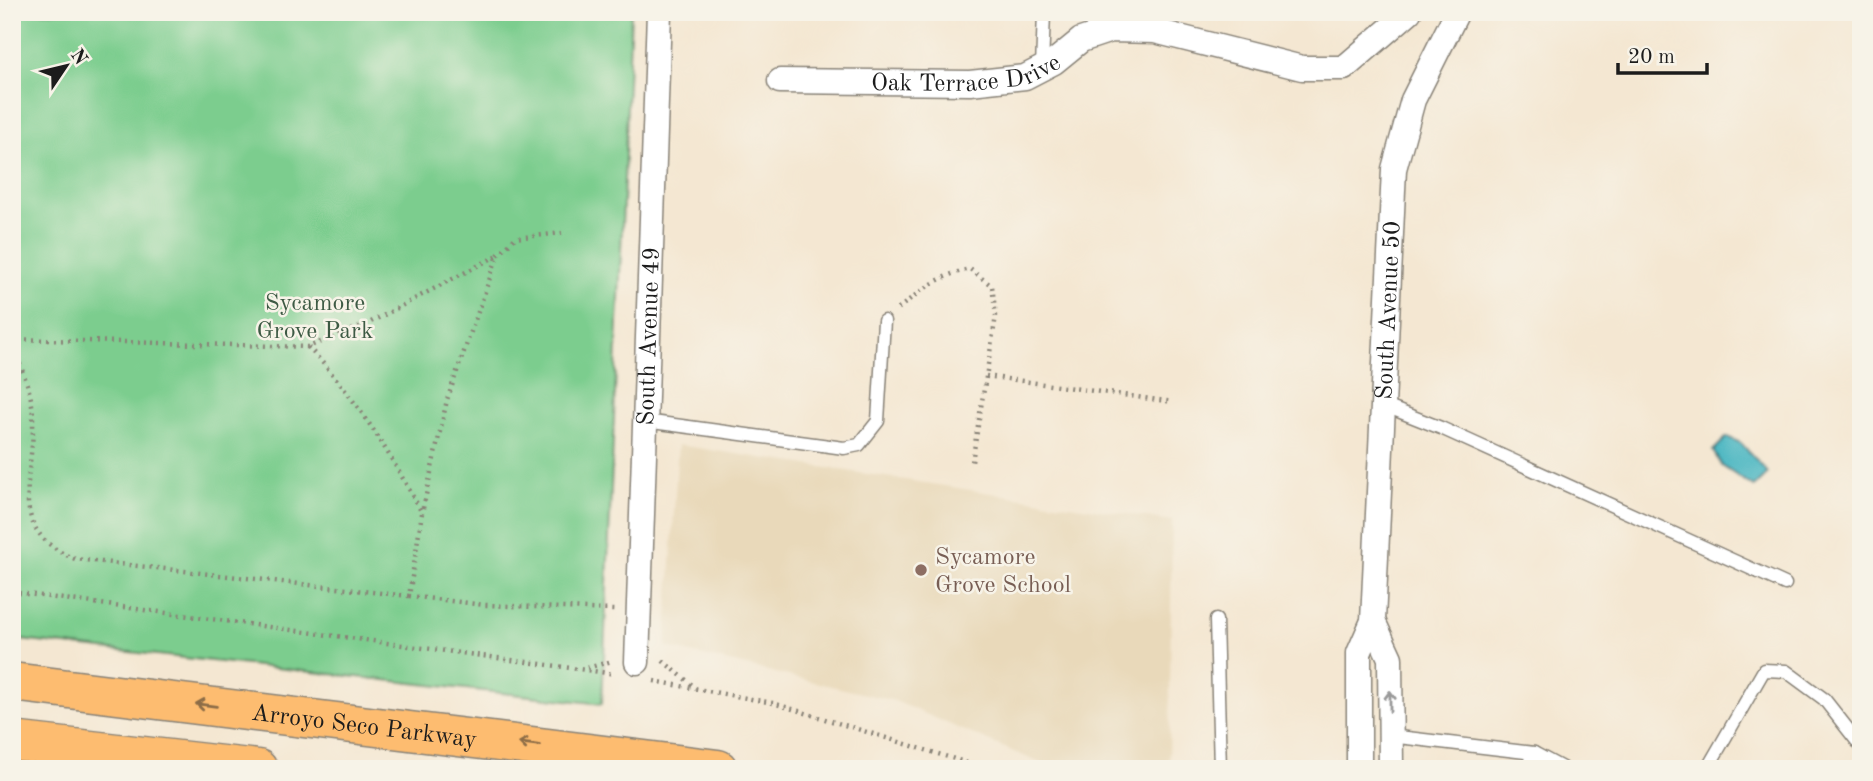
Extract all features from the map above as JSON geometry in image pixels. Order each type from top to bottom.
[{"type":"highway","name":"Arroyo Seco Parkway","points":[[12,682],[718,769]]},
{"type":"highway","points":[[12,741],[258,769]]},
{"type":"street","name":"South Avenue 49","points":[[636,669],[659,12]]},
{"type":"street","name":"Oak Terrace Drive","points":[[780,81],[970,83],[1025,77],[1082,40],[1111,30],[1155,32],[1302,68],[1344,68],[1409,12]]},
{"type":"street","name":"South Avenue 50","points":[[1359,769],[1359,653],[1373,621],[1394,169],[1413,100],[1457,12]]},
{"type":"street","name":"South Avenue 50","points":[[1373,621],[1390,658],[1391,769]]},
{"type":"lane","points":[[1042,68],[1044,12]]},
{"type":"lane","points":[[645,421],[844,448],[859,446],[878,421],[884,321]]},
{"type":"lane","points":[[1383,405],[1454,434],[1785,584]]},
{"type":"lane","points":[[1216,620],[1220,769]]},
{"type":"lane","points":[[1707,769],[1764,670],[1786,671],[1824,699],[1861,746]]},
{"type":"lane","points":[[1390,736],[1534,753],[1564,769]]},
{"type":"lane","points":[[1527,769],[1534,753]]},
{"type":"path","points":[[12,339],[308,347],[367,324],[498,255],[515,238],[562,233]]},
{"type":"path","points":[[409,596],[422,513],[447,400],[498,255]]},
{"type":"path","points":[[884,321],[927,284],[970,269],[992,286],[996,316],[972,462]]},
{"type":"path","points":[[12,345],[31,395],[34,418],[26,496],[34,528],[59,552],[75,559],[485,605],[638,611]]},
{"type":"path","points":[[308,347],[339,379],[370,422],[422,513]]},
{"type":"path","points":[[986,376],[1173,402]]},
{"type":"path","points":[[12,592],[636,669],[697,689],[773,703],[987,769]]},
{"type":"path","points":[[636,669],[664,661],[697,689]]},
{"type":"shaded area","name":"Sycamore Grove School","points":[[678,445],[1172,521],[1169,769],[1054,769],[895,701],[666,647]]},
{"type":"green space","name":"Sycamore Grove Park","points":[[12,12],[631,12],[602,704],[12,639]]},
{"type":"water","points":[[1727,437],[1741,443],[1768,473],[1754,487],[1722,466],[1713,451]]},
{"type":"place","name":"Sycamore Grove School","points":[[921,570]]}]
